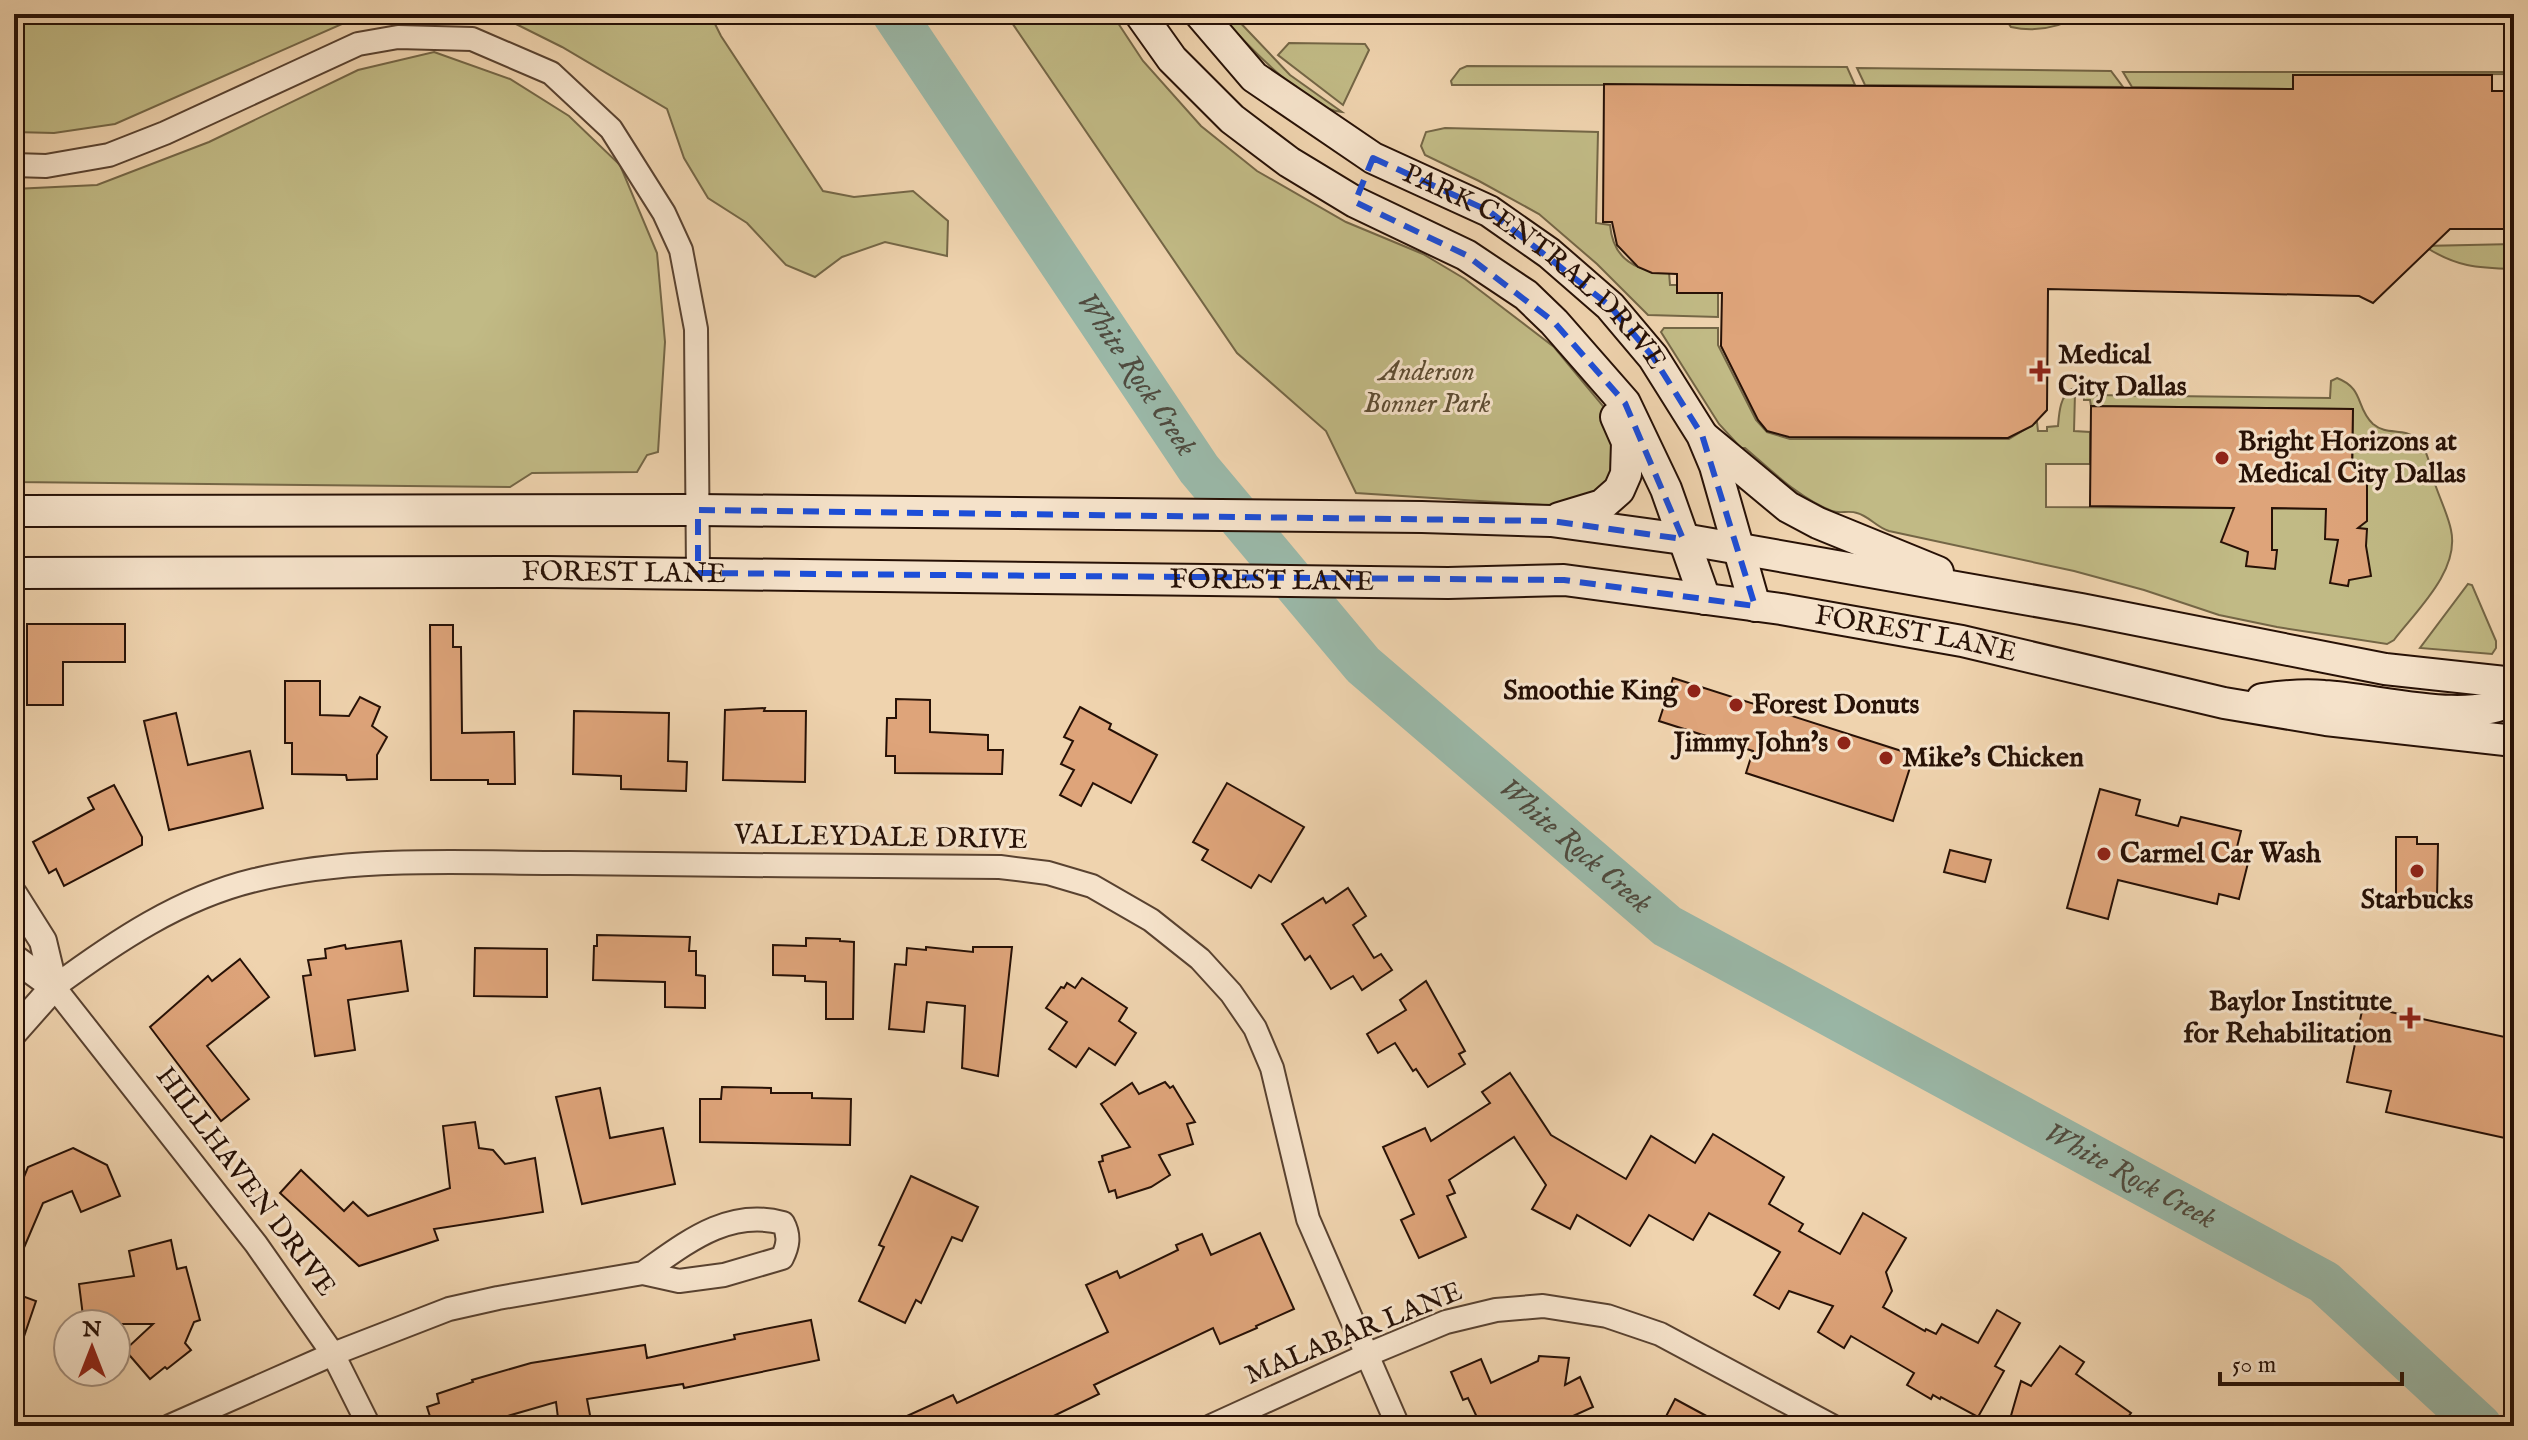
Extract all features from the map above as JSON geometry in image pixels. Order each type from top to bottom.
[{"type":"main road","name":"PARK CENTRAL DRIVE","points":[[1140,14],[1172,59],[1232,119],[1289,162],[1355,202],[1466,255],[1526,295],[1579,348],[1625,403],[1666,489],[1705,599]]},
{"type":"main road","name":"PARK CENTRAL DRIVE","points":[[1200,14],[1254,77],[1373,158],[1489,211],[1549,253],[1610,306],[1653,357],[1702,435],[1715,466],[1755,606]]},
{"type":"main road","points":[[1355,202],[1373,158]]},
{"type":"main road","points":[[1551,521],[1602,505],[1619,490],[1626,474],[1627,442],[1579,348]]},
{"type":"main road","points":[[1702,435],[1788,507],[1818,523],[1992,594]]},
{"type":"main road","name":"FOREST LANE","points":[[14,511],[698,510],[1551,521],[1683,539],[2081,609],[2385,669],[2514,683]]},
{"type":"main road","name":"FOREST LANE","points":[[14,573],[698,573],[1448,583],[1564,580],[1755,606],[1962,641],[2224,703],[2326,720],[2514,741]]},
{"type":"main road","points":[[2224,703],[2297,695],[2469,712],[2500,707],[2514,699]]},
{"type":"street","points":[[14,165],[46,166],[109,155],[165,133],[358,44],[398,37],[472,39],[551,73],[611,129],[664,213],[681,250],[696,329],[698,573]]},
{"type":"street","name":"VALLEYDALE DRIVE","points":[[54,987],[109,946],[193,900],[255,880],[371,863],[1000,867],[1048,873],[1092,886],[1151,920],[1200,959],[1231,993],[1255,1028],[1272,1068],[1308,1219],[1398,1426]]},
{"type":"street","name":"HILLHAVEN DRIVE","points":[[14,895],[43,941],[54,987]]},
{"type":"street","name":"HILLHAVEN DRIVE","points":[[14,958],[54,987],[223,1201],[333,1354],[369,1426]]},
{"type":"street","points":[[14,1032],[54,987]]},
{"type":"street","points":[[170,1426],[333,1354],[449,1309],[643,1273],[679,1281],[724,1275],[782,1258],[788,1247],[787,1231],[783,1223],[764,1218],[741,1220],[697,1236],[643,1273]]},
{"type":"street","name":"MALABAR LANE","points":[[1211,1426],[1446,1322],[1496,1310],[1543,1306],[1607,1316],[1660,1334],[1832,1426]]},
{"type":"highlighted area","points":[[1373,158],[1489,211],[1610,306],[1653,357],[1702,435],[1755,606],[1564,580],[698,573],[698,510],[1551,521],[1683,539],[1625,403],[1554,322],[1466,255],[1355,202]]},
{"type":"green space","points":[[14,14],[375,14],[360,16],[115,124],[54,133],[14,132]]},
{"type":"green space","points":[[479,14],[710,14],[721,36],[823,191],[854,197],[913,191],[948,221],[947,256],[885,242],[842,257],[815,277],[786,265],[747,223],[708,198],[684,158],[667,109],[562,47],[516,24]]},
{"type":"green space","name":"Anderson Bonner Park","points":[[1006,14],[1112,14],[1143,61],[1201,126],[1257,171],[1346,222],[1423,254],[1465,279],[1554,347],[1603,406],[1616,427],[1621,443],[1606,488],[1573,507],[1356,493],[1326,431],[1237,353]]},
{"type":"green space","points":[[1220,14],[1232,14],[1290,75],[1342,112],[1312,100],[1294,87],[1259,56]]},
{"type":"green space","points":[[1569,14],[1672,14],[1665,17]]},
{"type":"green space","points":[[2002,14],[2084,14],[2058,25],[2030,29],[2011,27]]},
{"type":"green space","points":[[2138,14],[2247,14],[2237,22],[2142,20]]},
{"type":"green space","points":[[2419,14],[2514,14],[2514,24],[2427,22]]},
{"type":"green space","points":[[1289,43],[1365,44],[1369,50],[1343,105],[1278,55]]},
{"type":"green space","points":[[434,52],[510,79],[569,116],[620,165],[657,253],[665,342],[658,452],[647,455],[637,472],[532,473],[510,487],[14,482],[14,189],[97,185],[209,142],[358,70]]},
{"type":"green space","points":[[1467,66],[1847,67],[1855,85],[1452,85],[1451,81],[1460,69]]},
{"type":"green space","points":[[1857,68],[2111,71],[2123,87],[1865,85]]},
{"type":"green space","points":[[2123,72],[2514,74],[2294,75],[2293,89],[2132,87]]},
{"type":"green space","points":[[1445,128],[1598,132],[1596,223],[1610,225],[1616,247],[1629,262],[1647,270],[1669,272],[1670,285],[1718,285],[1718,317],[1648,315],[1597,264],[1539,214],[1425,155],[1421,146],[1426,132]]},
{"type":"green space","points":[[2514,244],[2514,269],[2467,265],[2424,246]]},
{"type":"green space","points":[[1664,328],[1718,328],[1718,345],[1756,420],[1767,432],[1790,439],[2009,439],[2037,422],[2038,431],[2058,426],[2063,400],[2072,389],[2075,393],[2074,431],[2090,432],[2090,464],[2046,464],[2046,507],[2352,509],[2353,409],[2091,406],[2090,400],[2084,400],[2084,381],[2087,379],[2092,383],[2091,395],[2330,398],[2331,381],[2337,378],[2352,387],[2367,418],[2378,428],[2412,435],[2421,443],[2450,524],[2452,545],[2449,560],[2434,590],[2394,640],[2387,644],[2219,615],[2074,571],[1889,531],[1861,514],[1835,512],[1820,506],[1741,448],[1719,424],[1661,332]]},
{"type":"green space","points":[[2468,584],[2472,585],[2496,641],[2492,654],[2420,648]]},
{"type":"building","points":[[2293,75],[2492,75],[2492,91],[2514,91],[2514,229],[2450,229],[2373,303],[2359,296],[2048,289],[2047,410],[2032,426],[2008,438],[1789,437],[1767,431],[1758,420],[1721,346],[1722,293],[1677,293],[1677,274],[1652,273],[1638,267],[1617,245],[1612,222],[1603,222],[1604,84],[2293,89]]},
{"type":"building","name":"Bright Horizons at Medical City Dallas","points":[[2091,406],[2353,409],[2352,468],[2367,468],[2367,521],[2358,528],[2367,529],[2366,546],[2371,576],[2349,580],[2348,586],[2330,583],[2338,540],[2325,539],[2326,509],[2272,508],[2272,550],[2277,550],[2275,569],[2246,566],[2248,552],[2221,542],[2234,508],[2090,506]]},
{"type":"building","points":[[27,624],[125,624],[125,662],[63,662],[63,705],[27,705]]},
{"type":"building","points":[[430,625],[453,625],[453,647],[461,647],[462,733],[514,732],[515,784],[488,784],[488,780],[431,780]]},
{"type":"building","points":[[1673,678],[1914,755],[1893,821],[1746,773],[1753,751],[1659,721]]},
{"type":"building","points":[[285,681],[320,681],[320,715],[349,716],[360,697],[380,707],[372,726],[387,737],[377,755],[377,779],[347,780],[346,775],[292,774],[292,743],[285,743]]},
{"type":"building","points":[[896,699],[930,700],[930,732],[988,735],[988,750],[1003,750],[1002,774],[895,773],[895,756],[886,756],[887,718],[896,718]]},
{"type":"building","points":[[1080,707],[1111,724],[1109,729],[1157,755],[1131,803],[1093,783],[1081,806],[1060,795],[1074,770],[1061,764],[1073,741],[1064,737]]},
{"type":"building","points":[[765,708],[764,711],[806,711],[805,782],[723,780],[725,710]]},
{"type":"building","points":[[574,711],[669,713],[668,761],[687,762],[686,791],[621,789],[621,776],[573,774]]},
{"type":"building","points":[[176,713],[188,765],[250,751],[263,808],[169,830],[144,721]]},
{"type":"building","points":[[1227,783],[1304,827],[1271,882],[1259,875],[1251,888],[1202,860],[1208,850],[1193,842]]},
{"type":"building","points":[[114,785],[142,837],[142,845],[64,886],[56,869],[49,873],[33,842],[94,809],[88,798]]},
{"type":"building","points":[[2100,789],[2140,800],[2136,815],[2178,826],[2181,817],[2241,831],[2236,851],[2250,855],[2239,899],[2219,894],[2217,904],[2118,880],[2108,919],[2067,908]]},
{"type":"building","name":"Starbucks","points":[[2396,837],[2417,837],[2417,844],[2438,844],[2437,899],[2396,899]]},
{"type":"building","points":[[1950,850],[1991,860],[1985,882],[1944,872]]},
{"type":"building","points":[[1348,888],[1366,916],[1353,925],[1374,958],[1381,954],[1392,970],[1362,990],[1353,976],[1331,989],[1310,956],[1305,960],[1282,924],[1323,898],[1326,903]]},
{"type":"building","points":[[597,935],[690,937],[689,951],[696,951],[696,975],[705,976],[705,1008],[665,1007],[665,982],[593,980]]},
{"type":"building","points":[[806,938],[854,942],[853,1019],[826,1019],[826,982],[805,981],[805,976],[773,975],[773,945],[806,946]]},
{"type":"building","points":[[401,941],[408,991],[348,1000],[355,1050],[315,1056],[303,976],[311,975],[308,960],[326,958],[325,949]]},
{"type":"building","points":[[926,947],[973,952],[973,947],[1012,947],[998,1076],[962,1068],[965,1006],[927,1002],[924,1032],[889,1029],[895,964],[906,965],[907,948],[926,950]]},
{"type":"building","points":[[475,948],[547,949],[547,997],[474,996]]},
{"type":"building","points":[[240,959],[269,997],[207,1046],[249,1099],[221,1121],[150,1027],[208,976],[212,981]]},
{"type":"building","points":[[1082,978],[1127,1008],[1119,1021],[1136,1033],[1115,1065],[1089,1048],[1076,1067],[1049,1049],[1067,1022],[1046,1008],[1061,987],[1064,988],[1067,983],[1075,988]]},
{"type":"building","points":[[1426,981],[1465,1051],[1459,1054],[1465,1064],[1428,1087],[1416,1069],[1413,1071],[1395,1043],[1378,1053],[1367,1034],[1406,1010],[1400,1000]]},
{"type":"building","points":[[2363,1006],[2514,1039],[2514,1140],[2386,1112],[2391,1091],[2347,1082]]},
{"type":"building","points":[[1510,1073],[1551,1135],[1626,1179],[1651,1136],[1695,1163],[1713,1134],[1784,1177],[1769,1204],[1803,1224],[1799,1231],[1840,1254],[1863,1213],[1906,1238],[1886,1272],[1892,1291],[1883,1307],[1925,1331],[1936,1334],[1942,1324],[1978,1343],[1997,1310],[2020,1323],[1995,1366],[2004,1371],[1978,1417],[1941,1397],[1933,1395],[1931,1399],[1907,1385],[1914,1373],[1851,1336],[1844,1348],[1818,1332],[1833,1306],[1789,1291],[1779,1309],[1754,1295],[1780,1252],[1709,1213],[1693,1240],[1649,1215],[1630,1246],[1577,1215],[1570,1229],[1532,1209],[1546,1185],[1514,1137],[1449,1180],[1455,1193],[1447,1196],[1466,1237],[1419,1258],[1401,1220],[1414,1214],[1383,1147],[1425,1128],[1431,1141],[1490,1103],[1482,1092]]},
{"type":"building","points":[[1165,1082],[1170,1088],[1173,1086],[1195,1122],[1187,1124],[1193,1144],[1159,1155],[1170,1175],[1151,1187],[1117,1198],[1115,1190],[1109,1192],[1099,1162],[1103,1161],[1102,1156],[1130,1147],[1101,1104],[1132,1083],[1139,1094]]},
{"type":"building","points":[[722,1087],[771,1088],[771,1093],[812,1093],[812,1098],[851,1099],[850,1145],[700,1142],[700,1099],[721,1099]]},
{"type":"building","points":[[600,1088],[610,1138],[663,1128],[675,1184],[582,1204],[556,1097]]},
{"type":"building","points":[[475,1122],[479,1148],[493,1150],[505,1164],[535,1158],[543,1212],[434,1229],[438,1240],[359,1266],[280,1193],[301,1170],[344,1211],[353,1202],[368,1216],[450,1188],[443,1126]]},
{"type":"building","points":[[73,1148],[107,1165],[120,1196],[81,1212],[72,1191],[43,1203],[14,1271],[14,1201],[28,1167]]},
{"type":"building","points":[[911,1176],[978,1207],[962,1241],[952,1237],[921,1303],[916,1300],[905,1323],[859,1301],[884,1247],[879,1245]]},
{"type":"building","points":[[1260,1233],[1294,1309],[1220,1344],[1213,1328],[1094,1385],[1099,1394],[1033,1426],[885,1426],[953,1395],[957,1403],[1108,1332],[1086,1285],[1117,1271],[1120,1278],[1178,1250],[1176,1245],[1202,1234],[1211,1255]]},
{"type":"building","points":[[171,1240],[177,1269],[186,1267],[200,1320],[194,1322],[185,1343],[191,1350],[150,1379],[132,1358],[132,1344],[153,1324],[132,1324],[132,1308],[82,1308],[79,1284],[134,1276],[129,1251]]},
{"type":"building","points":[[14,1293],[36,1301],[17,1357],[14,1356]]},
{"type":"building","points":[[811,1320],[819,1360],[684,1388],[683,1384],[587,1399],[592,1426],[559,1426],[556,1402],[473,1426],[433,1426],[427,1407],[439,1403],[437,1394],[531,1363],[645,1345],[647,1358],[735,1339],[734,1335]]},
{"type":"building","points":[[2060,1346],[2084,1362],[2076,1374],[2131,1413],[2121,1426],[2008,1426],[2021,1381],[2031,1386]]},
{"type":"building","points":[[1539,1356],[1569,1358],[1565,1385],[1580,1377],[1593,1407],[1551,1426],[1481,1426],[1468,1398],[1463,1400],[1451,1372],[1481,1359],[1491,1383],[1538,1361]]},
{"type":"building","points":[[1675,1399],[1725,1426],[1661,1426]]},
{"type":"waterway","name":"White Rock Creek","points":[[894,14],[1199,469],[1363,665],[1667,926],[2324,1282],[2480,1426]]},
{"type":"place","name":"Medical City Dallas","points":[[2040,371]]},
{"type":"place","name":"Bright Horizons at Medical City Dallas","points":[[2222,458]]},
{"type":"place","name":"Smoothie King","points":[[1694,691]]},
{"type":"place","name":"Forest Donuts","points":[[1736,705]]},
{"type":"place","name":"Jimmy John's","points":[[1844,743]]},
{"type":"place","name":"Mike's Chicken","points":[[1886,758]]},
{"type":"place","name":"Carmel Car Wash","points":[[2104,854]]},
{"type":"place","name":"Starbucks","points":[[2417,871]]},
{"type":"place","name":"Baylor Institute for Rehabilitation","points":[[2410,1018]]}]
